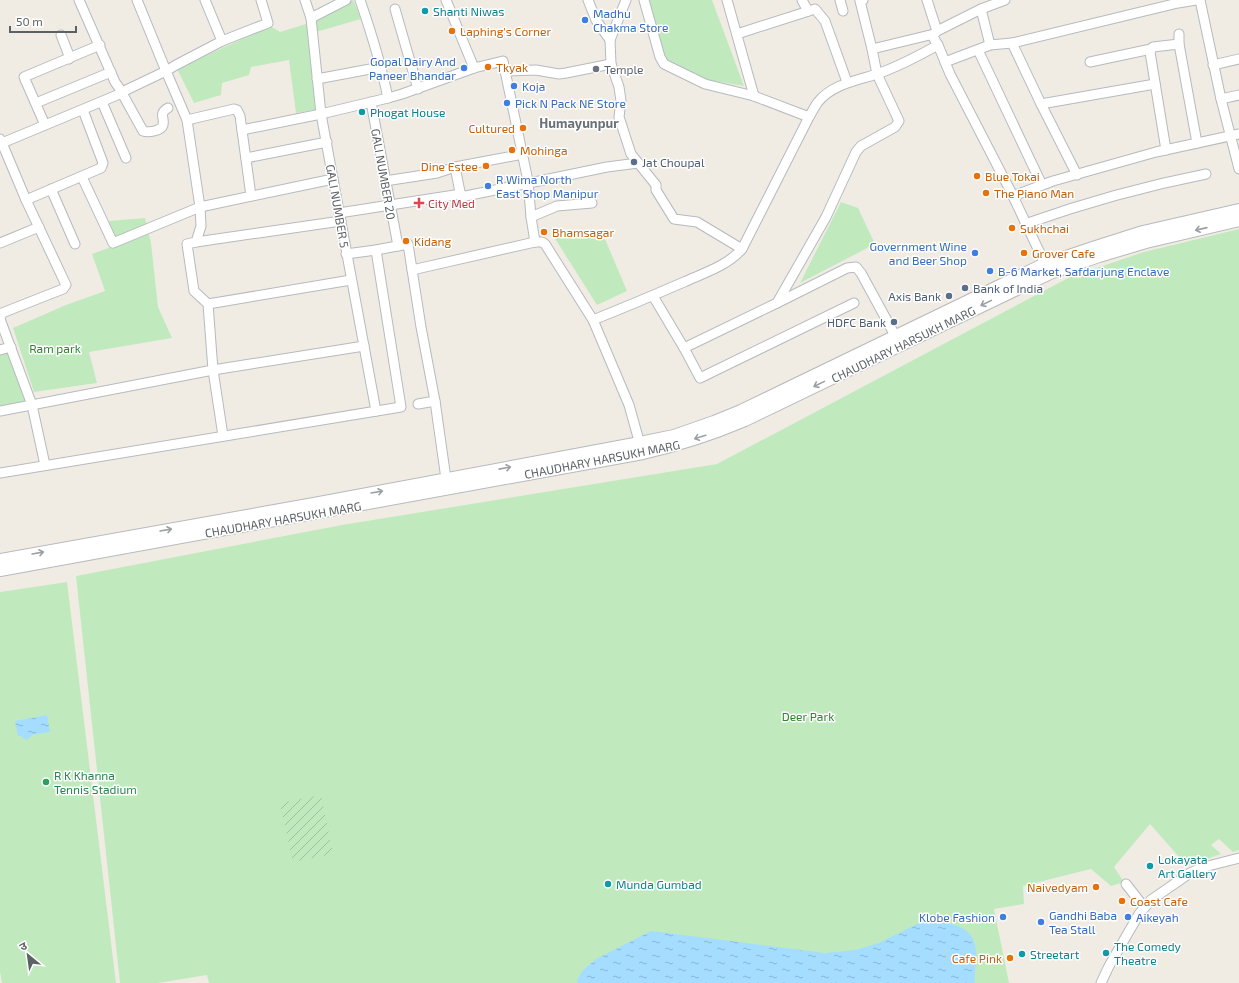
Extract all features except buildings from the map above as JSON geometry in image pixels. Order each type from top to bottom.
[{"type":"street","points":[[79,0],[111,72],[143,131],[146,132],[160,129],[163,125],[162,114],[168,108]]},
{"type":"street","points":[[137,0],[187,120],[200,207],[200,226],[196,242]]},
{"type":"street","points":[[205,0],[222,41]]},
{"type":"street","points":[[45,465],[32,405],[0,319],[2,313],[63,288],[66,285],[26,200],[1,141],[102,102],[166,72],[176,64],[222,41],[268,23],[261,0]]},
{"type":"street","name":"GALI NUMBER 5","points":[[305,0],[311,18],[321,114],[376,411]]},
{"type":"street","points":[[311,18],[346,0]]},
{"type":"street","points":[[360,0],[370,28],[388,98]]},
{"type":"street","points":[[446,0],[474,68]]},
{"type":"street","points":[[588,0],[596,20],[610,40]]},
{"type":"street","points":[[626,0],[610,40],[611,64],[619,87],[621,101],[618,117],[631,154],[656,185],[656,190],[674,220],[697,222],[742,249]]},
{"type":"street","points":[[644,0],[660,57],[664,64],[705,84],[754,96],[809,117]]},
{"type":"street","points":[[727,0],[754,96]]},
{"type":"street","points":[[802,0],[808,11]]},
{"type":"street","points":[[840,0],[843,11]]},
{"type":"street","points":[[777,303],[826,217],[856,152],[861,146],[895,127],[899,121],[877,74],[862,0]]},
{"type":"street","points":[[927,0],[935,33],[933,37],[1013,196],[1047,269]]},
{"type":"street","points":[[872,49],[935,33],[981,9],[1005,0]]},
{"type":"street","points":[[945,62],[990,45],[1012,43],[1178,2],[1196,0]]},
{"type":"street","points":[[1200,0],[1220,99],[1239,168]]},
{"type":"street","points":[[395,9],[418,89]]},
{"type":"street","points":[[737,34],[815,9],[825,21],[847,82]]},
{"type":"street","points":[[981,9],[990,45]]},
{"type":"street","points":[[1179,34],[1179,44],[1197,143]]},
{"type":"street","points":[[61,35],[69,59]]},
{"type":"street","points":[[1012,43],[1077,175]]},
{"type":"street","points":[[1090,62],[1153,48],[1179,44]]},
{"type":"street","points":[[45,125],[24,77],[100,45]]},
{"type":"street","points":[[593,320],[713,270],[732,258],[742,249],[818,102],[826,94],[847,82],[877,74],[905,63],[938,45]]},
{"type":"street","points":[[1151,49],[1150,52],[1166,150]]},
{"type":"street","points":[[978,50],[1042,185]]},
{"type":"street","points":[[1214,65],[1239,59]]},
{"type":"street","points":[[242,130],[321,114],[388,98],[418,89],[474,68],[503,62],[529,184],[531,217],[535,242]]},
{"type":"street","points":[[505,71],[536,70],[559,74],[611,64]]},
{"type":"street","points":[[317,79],[381,67]]},
{"type":"street","points":[[36,104],[111,72]]},
{"type":"street","points":[[1041,104],[1155,84]]},
{"type":"street","points":[[1220,99],[1239,95]]},
{"type":"street","points":[[102,102],[126,158]]},
{"type":"street","name":"GALI NUMBER 20","points":[[371,102],[398,246]]},
{"type":"street","points":[[187,120],[234,109],[237,110],[240,116],[251,196]]},
{"type":"street","points":[[26,200],[100,169],[102,166],[103,163],[82,110]]},
{"type":"street","points":[[1013,196],[1053,181],[1156,152],[1239,134]]},
{"type":"street","points":[[246,158],[327,142]]},
{"type":"street","points":[[385,181],[437,173],[455,167],[523,154]]},
{"type":"street","points":[[223,436],[213,370],[208,304],[194,292],[187,244],[340,217],[390,205],[460,194],[461,197],[607,167],[638,163]]},
{"type":"street","points":[[455,167],[460,194]]},
{"type":"street","points":[[1025,224],[1083,204],[1183,178],[1206,174]]},
{"type":"street","points":[[82,177],[113,243],[200,207],[333,179]]},
{"type":"street","points":[[51,189],[75,244]]},
{"type":"street","points":[[531,217],[557,206],[592,203]]},
{"type":"street","name":"CHAUDHARY HARSUKH MARG","points":[[0,560],[315,505],[447,484],[641,448],[714,422],[898,341],[1096,247],[1144,232],[1239,210]]},
{"type":"street","name":"CHAUDHARY HARSUKH MARG","points":[[1047,269],[1146,242],[1239,220]]},
{"type":"street","points":[[1,240],[39,227]]},
{"type":"street","points":[[412,270],[535,242],[542,242],[545,244],[593,320],[629,405],[641,448]]},
{"type":"street","points":[[346,254],[408,244],[443,449],[447,484]]},
{"type":"street","points":[[0,473],[401,407],[376,250]]},
{"type":"street","points":[[684,348],[847,268],[856,267],[898,341]]},
{"type":"street","points":[[208,304],[351,280]]},
{"type":"street","points":[[652,296],[684,348],[700,378],[854,303]]},
{"type":"street","points":[[0,411],[213,370],[364,346]]},
{"type":"street","points":[[0,350],[11,347]]},
{"type":"street","points":[[418,404],[435,401]]},
{"type":"street","name":"CHAUDHARY HARSUKH MARG","points":[[0,570],[103,542]]},
{"type":"street","points":[[1101,983],[1139,914],[1150,900],[1190,873],[1204,867],[1239,858]]},
{"type":"street","points":[[1126,884],[1144,907]]},
{"type":"green space","points":[[353,0],[361,19],[316,32],[314,20]]},
{"type":"green space","points":[[647,0],[712,0],[744,86],[708,80],[670,63],[661,52]]},
{"type":"green space","points":[[309,23],[319,109],[296,113],[289,60],[251,67],[249,75],[222,83],[221,95],[194,103],[177,69],[270,26],[280,32]]},
{"type":"green space","points":[[841,202],[858,208],[875,244],[800,283]]},
{"type":"green space","name":"Ram park","points":[[145,218],[151,243],[158,307],[172,338],[89,352],[97,383],[34,392],[13,328],[66,305],[105,291],[92,254],[114,246],[109,221]]},
{"type":"green space","name":"Deer Park","points":[[1239,229],[1239,850],[1233,852],[1219,839],[1211,845],[1221,854],[1187,866],[1150,824],[1114,867],[1124,882],[1111,886],[1091,869],[1023,886],[1024,904],[994,909],[1009,983],[209,983],[207,975],[158,983],[120,983],[76,576],[342,525],[717,464],[1070,277],[1144,252]]},
{"type":"green space","points":[[581,233],[605,239],[627,291],[597,305],[554,237]]},
{"type":"green space","points":[[10,350],[25,403],[0,408],[0,353]]},
{"type":"green space","name":"R K Khanna Tennis Stadium","points":[[67,582],[116,983],[2,983],[0,972],[0,592]]},
{"type":"green space","points":[[321,795],[333,854],[293,862],[280,803]]},
{"type":"water","points":[[47,715],[50,732],[32,735],[27,740],[21,736],[18,736],[15,721]]},
{"type":"water","points":[[935,920],[956,925],[971,936],[976,951],[975,983],[578,983],[577,980],[583,970],[596,959],[651,931],[825,953],[856,950],[881,942],[917,924]]},
{"type":"place","name":"Shanti Niwas","points":[[425,11]]},
{"type":"place","name":"Madhu Chakma Store","points":[[585,20]]},
{"type":"place","name":"Laphing's Corner","points":[[452,31]]},
{"type":"place","name":"Tkyak","points":[[488,67]]},
{"type":"place","name":"Gopal Dairy And Paneer Bhandar","points":[[464,68]]},
{"type":"place","name":"Temple","points":[[596,69]]},
{"type":"place","name":"Koja","points":[[514,86]]},
{"type":"place","name":"Pick N Pack NE Store","points":[[507,103]]},
{"type":"place","name":"Phogat House","points":[[362,112]]},
{"type":"place","name":"Cultured","points":[[523,128]]},
{"type":"place","name":"Mohinga","points":[[512,150]]},
{"type":"place","name":"Jat Choupal","points":[[634,162]]},
{"type":"place","name":"Dine Estee","points":[[486,166]]},
{"type":"place","name":"Blue Tokai","points":[[977,176]]},
{"type":"place","name":"R Wima North East Shop Manipur","points":[[488,186]]},
{"type":"place","name":"The Piano Man","points":[[986,193]]},
{"type":"place","name":"City Med","points":[[419,203]]},
{"type":"place","name":"Sukhchai","points":[[1012,228]]},
{"type":"place","name":"Bhamsagar","points":[[544,232]]},
{"type":"place","name":"Kidang","points":[[406,241]]},
{"type":"place","name":"Government Wine and Beer Shop","points":[[975,253]]},
{"type":"place","name":"Grover Cafe","points":[[1024,253]]},
{"type":"place","name":"B-6 Market, Safdarjung Enclave","points":[[990,271]]},
{"type":"place","name":"Bank of India","points":[[965,288]]},
{"type":"place","name":"Axis Bank","points":[[949,296]]},
{"type":"place","name":"HDFC Bank","points":[[894,322]]},
{"type":"place","name":"R K Khanna Tennis Stadium","points":[[46,782]]},
{"type":"place","name":"Lokayata Art Gallery","points":[[1150,866]]},
{"type":"place","name":"Munda Gumbad","points":[[608,884]]},
{"type":"place","name":"Naivedyam","points":[[1096,887]]},
{"type":"place","name":"Coast Cafe","points":[[1122,901]]},
{"type":"place","name":"Klobe Fashion","points":[[1003,917]]},
{"type":"place","name":"Aikeyah","points":[[1128,917]]},
{"type":"place","name":"Gandhi Baba Tea Stall","points":[[1041,922]]},
{"type":"place","name":"The Comedy Theatre","points":[[1106,953]]},
{"type":"place","name":"Streetart","points":[[1022,954]]},
{"type":"place","name":"Cafe Pink","points":[[1010,958]]},
{"type":"district","name":"Humayunpur","points":[[579,123]]}]
